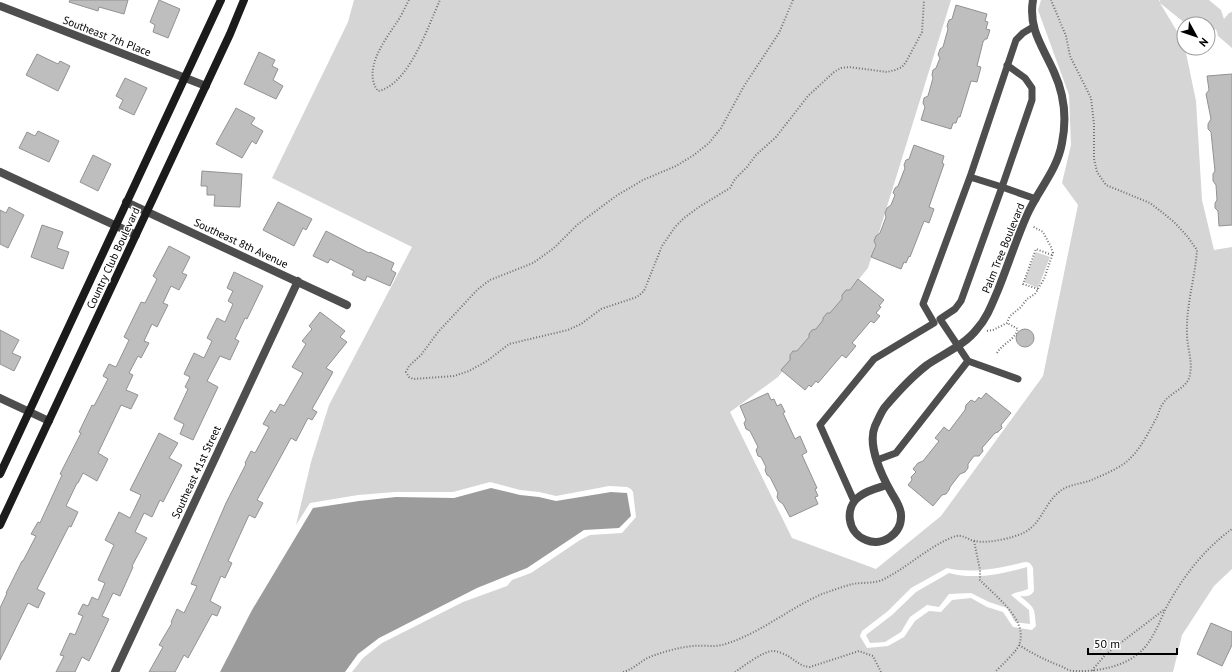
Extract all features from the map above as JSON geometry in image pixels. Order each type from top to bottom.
[{"type":"main road","name":"Country Club Boulevard","points":[[0,474],[221,0]]},
{"type":"main road","name":"Country Club Boulevard","points":[[0,525],[146,211],[206,86],[244,0]]},
{"type":"street","name":"Palm Tree Boulevard","points":[[887,485],[877,460],[874,446],[874,430],[884,408],[912,378],[926,366],[970,336],[979,327],[989,312],[1024,222],[1059,157],[1066,119],[1062,95],[1059,84],[1033,27],[1031,17],[1032,0]]},
{"type":"street","name":"Southeast 7th Place","points":[[0,6],[206,86]]},
{"type":"street","points":[[0,172],[136,235]]},
{"type":"street","name":"Southeast 8th Avenue","points":[[126,202],[347,305]]},
{"type":"street","name":"Southeast 41st Street","points":[[115,672],[298,281]]},
{"type":"street","points":[[0,398],[49,421]]},
{"type":"street","points":[[887,485],[899,506],[901,515],[900,524],[896,532],[881,542],[864,540],[856,534],[852,527],[849,518],[850,509],[854,501],[866,492],[887,485]]},
{"type":"lane","points":[[1018,379],[968,361],[957,345],[923,304],[970,177],[1016,40],[1023,33],[1033,27]]},
{"type":"lane","points":[[854,501],[820,425],[874,359],[955,309],[961,301],[1032,100],[1032,88],[1025,78],[1007,65]]},
{"type":"lane","points":[[970,177],[1036,199]]},
{"type":"lane","points":[[877,460],[896,452],[968,361]]},
{"type":"path","points":[[409,0],[397,23],[390,31],[380,49],[373,68],[372,78],[378,90],[386,89],[398,81],[411,62],[426,34],[440,0]]},
{"type":"path","points":[[793,0],[779,33],[744,86],[721,128],[709,143],[694,155],[676,166],[643,180],[616,196],[582,221],[554,248],[533,263],[490,280],[478,289],[438,332],[421,355],[409,366],[406,372],[409,377],[414,379],[454,376],[469,371],[487,361],[509,344],[568,330],[581,324],[601,309],[637,297],[644,291],[662,246],[675,228],[684,218],[699,207],[730,188],[735,179],[756,155],[776,137],[808,96],[834,72],[841,68],[849,67],[887,72],[895,70],[906,62],[922,32],[924,0]]},
{"type":"path","points":[[623,672],[630,670],[651,656],[686,647],[720,645],[747,635],[823,594],[852,584],[883,580],[940,543],[956,536],[968,537],[974,541],[996,540],[1021,534],[1032,528],[1060,491],[1074,484],[1100,476],[1125,463],[1141,446],[1163,404],[1172,393],[1183,386],[1189,379],[1191,356],[1186,336],[1197,250],[1187,236],[1169,218],[1150,203],[1106,185],[1097,172],[1094,159],[1094,124],[1091,98],[1070,56],[1066,36],[1051,0]]},
{"type":"path","points":[[979,327],[985,331],[989,331],[1007,323],[1010,316],[1039,289],[1052,255],[1051,247],[1043,232],[1024,222]]},
{"type":"path","points":[[1039,289],[1023,284],[1036,249],[1052,255]]},
{"type":"path","points":[[997,353],[1003,345],[1015,337],[1018,329],[1007,323]]},
{"type":"path","points":[[1019,645],[1034,654],[1073,672],[1109,671],[1128,660],[1145,647],[1166,608],[1189,572],[1210,548],[1232,529]]},
{"type":"path","points":[[974,541],[980,570],[980,580],[996,595],[1018,623],[1022,631],[1019,645],[995,672]]},
{"type":"path","points":[[1093,671],[1106,654],[1166,608]]},
{"type":"path","points":[[735,672],[766,653],[773,651],[790,657],[802,667],[810,667],[859,651],[873,656],[881,672]]},
{"type":"shaded area","points":[[354,0],[951,0],[868,268],[778,377],[730,412],[792,538],[876,569],[941,516],[1043,376],[1078,205],[1062,183],[1071,145],[1069,95],[1038,10],[1041,0],[1159,0],[1160,2],[1160,0],[1209,0],[1221,10],[1224,19],[1229,13],[1232,12],[1232,48],[1218,36],[1216,29],[1216,16],[1176,16],[1160,3],[1176,30],[1176,56],[1187,56],[1196,101],[1202,200],[1214,250],[1232,247],[1232,569],[1214,586],[1182,635],[1173,672],[352,672],[363,658],[382,643],[463,602],[507,586],[512,580],[531,573],[580,540],[590,535],[622,533],[636,517],[633,492],[627,487],[609,486],[556,496],[520,490],[490,482],[453,492],[395,492],[358,495],[310,503],[296,525],[311,462],[329,405],[412,247],[272,178],[348,22]],"holes":[[[1025,562],[1030,564],[1033,568],[1034,591],[1028,596],[1020,596],[1032,606],[1036,626],[1032,630],[1013,627],[1003,612],[987,607],[971,598],[952,600],[941,612],[929,611],[915,621],[904,637],[888,646],[867,648],[860,636],[862,631],[888,611],[911,588],[947,568],[957,570],[977,570]]]},
{"type":"shaded area","points":[[1036,252],[1050,257],[1038,288],[1024,282]]},
{"type":"shaded area","points":[[491,488],[556,501],[611,492],[627,493],[631,516],[619,528],[584,530],[527,568],[477,588],[379,638],[358,654],[345,672],[220,672],[252,610],[313,508],[396,497],[454,498]]},
{"type":"shaded area","points":[[1027,567],[1028,589],[1011,595],[1029,610],[1030,624],[1015,622],[1007,608],[989,602],[971,593],[949,594],[939,607],[927,605],[910,617],[901,632],[885,642],[870,643],[866,635],[892,615],[916,592],[949,573],[979,576],[998,574]]},
{"type":"building","points":[[70,0],[128,0],[124,14],[99,7],[98,11],[69,2]]},
{"type":"building","points":[[159,0],[180,9],[168,38],[153,32],[155,25],[150,22]]},
{"type":"building","points":[[956,5],[987,14],[985,21],[988,22],[986,29],[990,30],[987,39],[983,42],[977,66],[981,67],[977,82],[971,81],[960,117],[958,117],[956,123],[953,123],[951,129],[921,120],[925,107],[923,103],[924,98],[928,96],[933,78],[933,70],[936,68],[940,58],[938,55],[940,49],[943,47],[948,29],[947,26],[949,20],[952,19]]},
{"type":"building","points":[[259,52],[275,60],[272,66],[278,69],[273,80],[283,86],[276,99],[244,84]]},
{"type":"building","points":[[37,54],[58,64],[60,61],[70,66],[58,91],[26,75]]},
{"type":"building","points":[[1232,74],[1232,225],[1219,226],[1218,211],[1215,208],[1215,203],[1217,200],[1216,185],[1213,181],[1213,174],[1215,171],[1211,132],[1208,129],[1208,124],[1211,119],[1206,94],[1209,90],[1207,76]]},
{"type":"building","points":[[125,78],[147,88],[134,115],[119,108],[123,100],[116,96]]},
{"type":"building","points":[[236,108],[255,118],[251,124],[263,131],[256,144],[252,141],[242,158],[216,144]]},
{"type":"building","points":[[38,131],[59,141],[49,162],[19,148],[27,132],[35,136]]},
{"type":"building","points":[[914,145],[944,156],[942,163],[944,164],[929,207],[934,209],[929,223],[924,221],[910,257],[909,256],[906,263],[904,262],[901,269],[871,257],[876,245],[874,241],[876,236],[880,233],[886,217],[885,213],[887,208],[891,205],[895,195],[893,193],[895,188],[898,186],[905,168],[904,165],[906,160],[909,159]]},
{"type":"building","points":[[93,155],[111,164],[98,191],[80,182]]},
{"type":"building","points":[[202,171],[242,174],[240,207],[214,206],[215,195],[207,195],[207,186],[201,186]]},
{"type":"building","points":[[278,202],[312,219],[306,230],[303,228],[294,246],[263,230]]},
{"type":"building","points":[[9,207],[24,215],[8,248],[0,244],[0,210],[6,213]]},
{"type":"building","points":[[42,225],[63,232],[57,248],[69,252],[63,269],[31,257]]},
{"type":"building","points":[[326,231],[369,253],[370,252],[394,263],[391,270],[396,273],[390,286],[367,276],[365,281],[352,275],[354,271],[330,259],[328,263],[313,256]]},
{"type":"building","points":[[169,246],[190,257],[182,273],[187,275],[179,290],[171,286],[163,303],[168,305],[157,327],[152,324],[144,341],[149,343],[141,358],[138,356],[129,373],[133,375],[126,390],[138,395],[131,409],[121,405],[98,453],[108,459],[97,481],[83,473],[66,506],[78,512],[71,527],[69,526],[37,589],[45,593],[38,608],[28,603],[0,660],[0,608],[6,593],[36,536],[31,534],[38,522],[40,523],[62,475],[60,474],[81,433],[79,432],[92,405],[94,406],[108,379],[103,376],[109,364],[116,367],[129,340],[124,337],[141,302],[145,303],[157,279],[153,276]]},
{"type":"building","points":[[234,272],[263,286],[247,319],[245,318],[235,339],[239,341],[230,360],[220,356],[207,381],[218,387],[193,440],[180,434],[184,424],[174,419],[188,389],[185,387],[190,377],[184,374],[194,353],[204,358],[212,341],[207,338],[217,318],[225,322],[233,304],[228,301],[233,291],[227,288]]},
{"type":"building","points":[[858,279],[884,300],[876,313],[880,316],[874,323],[871,321],[852,343],[856,346],[846,358],[842,355],[818,383],[816,381],[811,387],[809,385],[805,390],[781,370],[790,360],[790,355],[793,351],[797,351],[809,337],[812,330],[816,329],[827,313],[830,313],[842,299],[842,295],[846,290],[850,290]]},
{"type":"building","points":[[320,312],[345,331],[340,337],[347,342],[326,368],[333,372],[312,409],[317,412],[312,420],[308,418],[296,441],[291,438],[257,500],[263,503],[255,518],[249,515],[228,561],[232,563],[225,578],[221,576],[210,601],[221,607],[217,616],[212,614],[188,658],[184,655],[175,672],[149,672],[163,647],[159,645],[172,623],[171,622],[177,609],[184,613],[197,586],[191,584],[226,503],[251,451],[255,453],[269,427],[263,424],[271,410],[275,413],[280,404],[284,406],[303,373],[292,367],[306,344],[302,341],[312,329],[309,326]]},
{"type":"building","points":[[1021,329],[1029,329],[1034,334],[1032,345],[1029,347],[1021,347],[1016,342],[1016,334]]},
{"type":"building","points":[[0,330],[19,340],[12,353],[21,357],[14,371],[0,364]]},
{"type":"building","points":[[768,393],[771,400],[774,399],[777,406],[781,404],[785,412],[783,413],[795,439],[800,436],[807,452],[802,455],[817,488],[815,489],[818,496],[815,497],[818,504],[790,517],[783,504],[779,501],[777,497],[778,493],[765,470],[766,467],[761,457],[758,456],[756,450],[758,447],[750,431],[746,429],[744,423],[746,420],[740,406]]},
{"type":"building","points":[[986,393],[1011,413],[1001,425],[1002,428],[995,433],[982,448],[983,451],[979,456],[974,456],[968,464],[968,468],[965,472],[960,474],[946,494],[942,495],[933,506],[908,485],[912,480],[911,477],[916,472],[913,469],[918,463],[923,461],[939,441],[935,438],[944,427],[949,431],[965,410],[966,405],[971,400],[975,402],[979,397],[981,399]]},
{"type":"building","points":[[159,433],[178,443],[169,458],[182,465],[163,502],[160,500],[152,517],[144,513],[135,532],[147,538],[132,566],[133,567],[120,596],[113,593],[102,616],[109,619],[89,661],[82,657],[75,672],[56,672],[64,656],[60,655],[70,633],[75,635],[83,616],[78,614],[83,604],[88,606],[92,597],[98,600],[105,583],[98,580],[114,545],[105,540],[119,512],[130,518],[141,495],[130,490]]},
{"type":"building","points":[[1211,623],[1232,632],[1232,645],[1222,666],[1197,654]]}]
